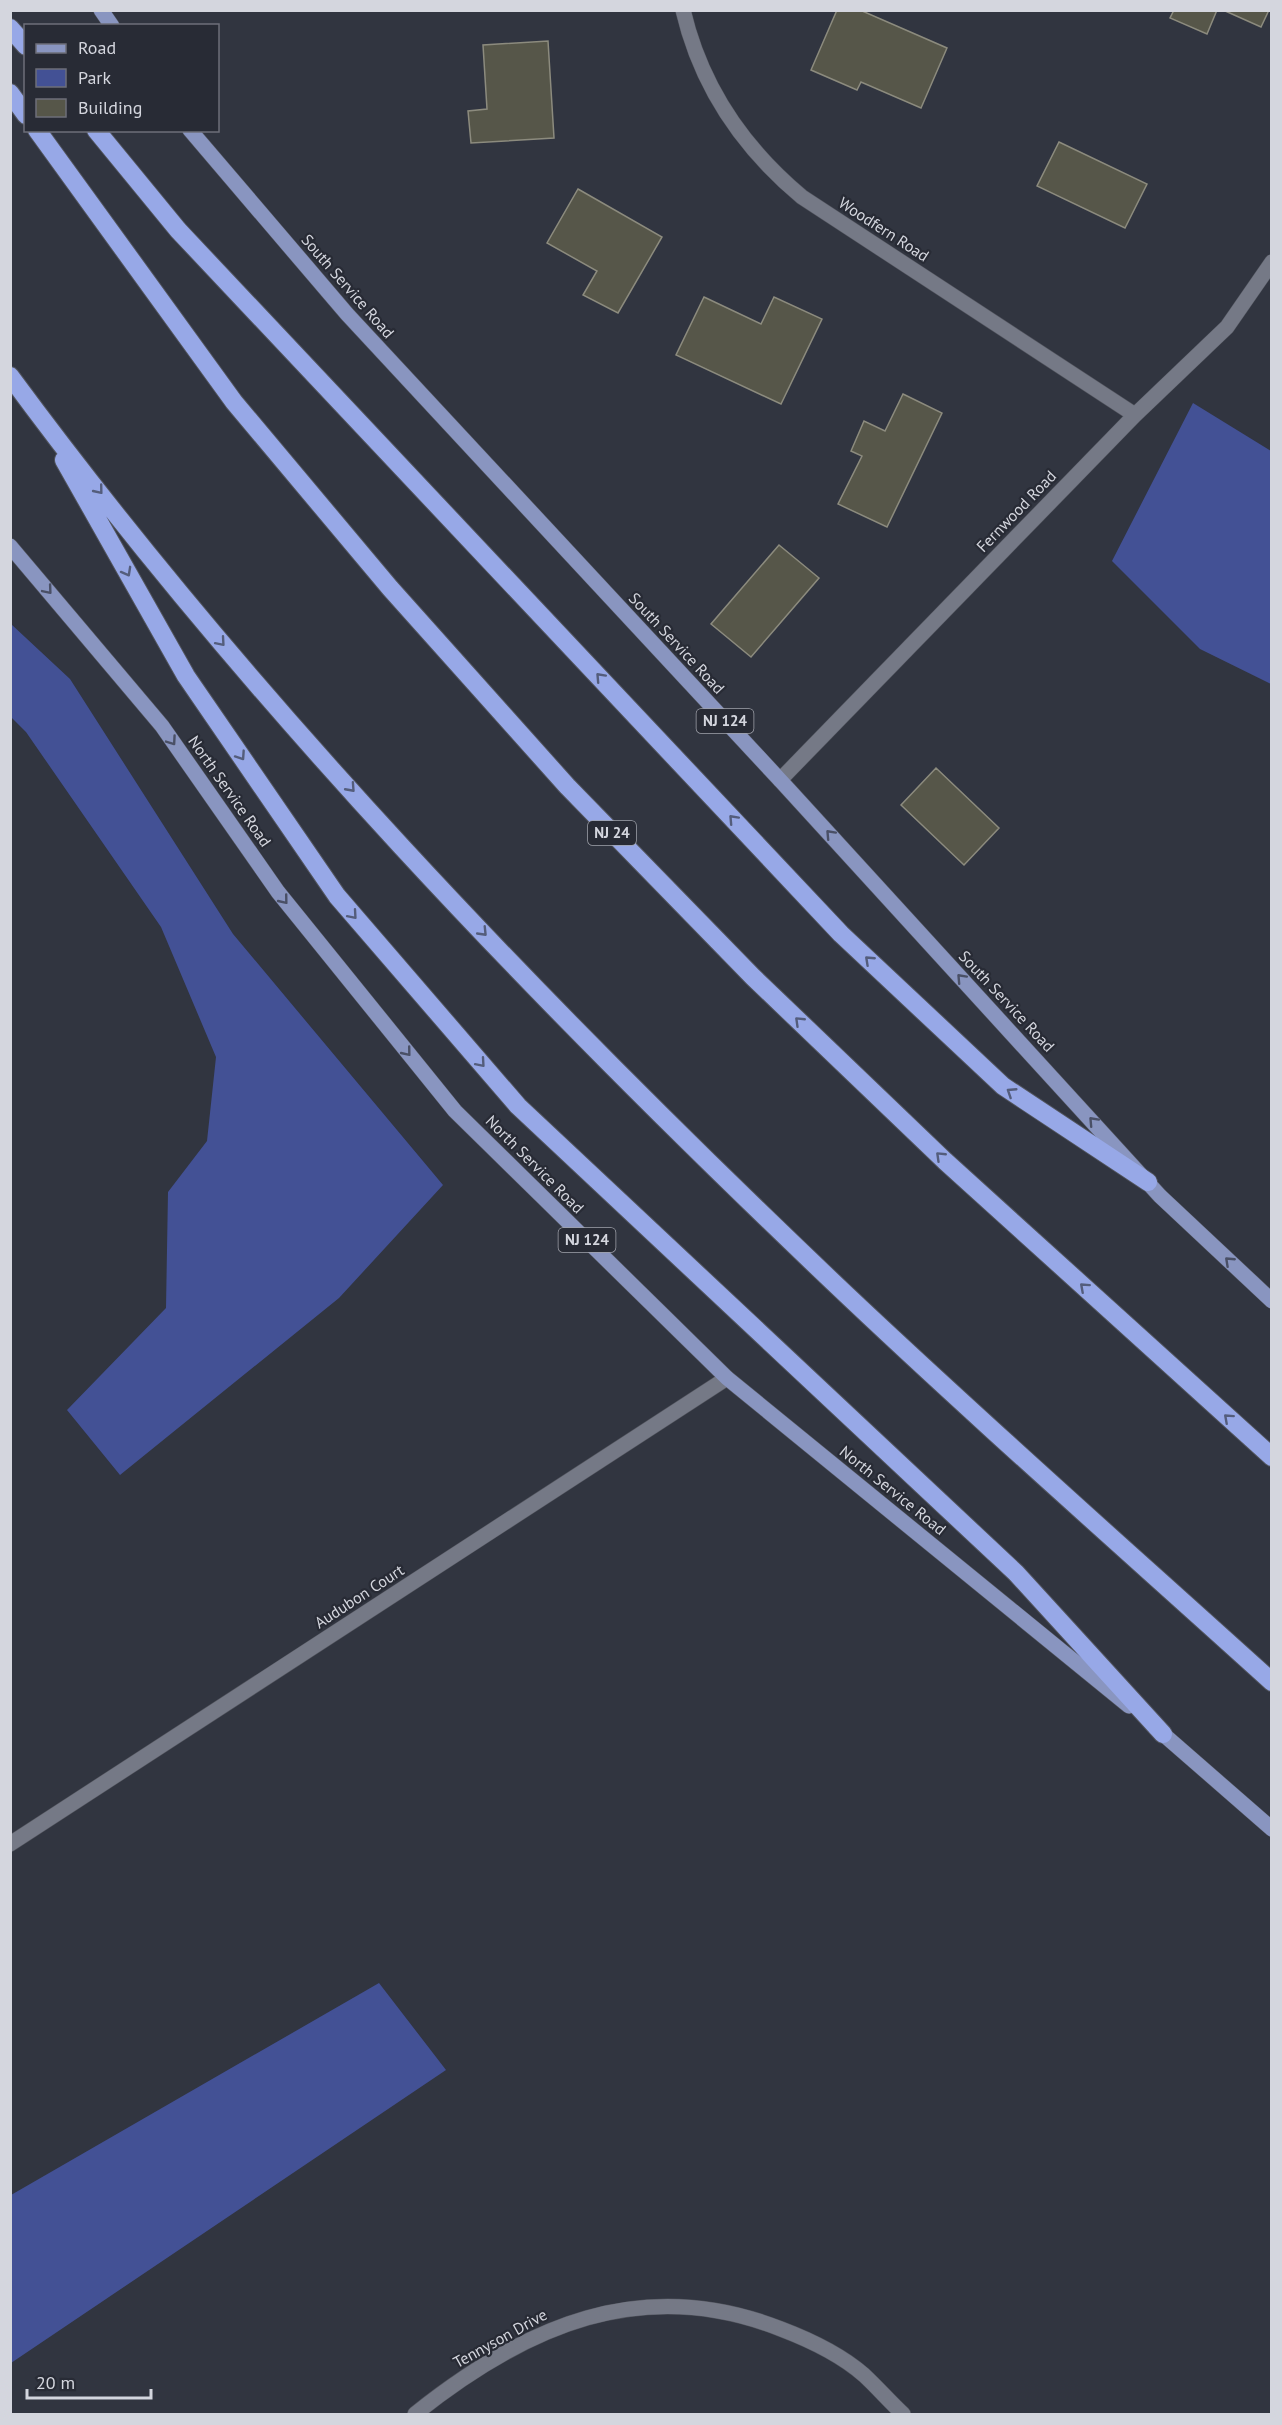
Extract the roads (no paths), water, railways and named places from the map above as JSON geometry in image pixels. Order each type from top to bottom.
[{"type":"highway","points":[[10,28],[24,44]]},
{"type":"highway","points":[[10,93],[24,112]]},
{"type":"highway","name":"NJ 24","points":[[38,132],[234,402],[390,588],[567,786],[753,977],[936,1153],[1272,1457]]},
{"type":"highway","points":[[98,132],[178,230],[841,934],[1002,1086],[1148,1182]]},
{"type":"highway","points":[[10,376],[36,412],[219,639],[272,700],[447,894],[633,1088],[836,1284],[1272,1682]]},
{"type":"highway","points":[[36,412],[186,676],[344,905],[518,1106],[1016,1573],[1163,1734]]},
{"type":"main road","points":[[101,10],[111,24]]},
{"type":"main road","name":"South Service Road","points":[[192,132],[346,314],[780,780],[1160,1196],[1272,1301]]},
{"type":"main road","name":"North Service Road","points":[[10,546],[162,726],[278,892],[455,1111],[727,1378],[1163,1734],[1272,1829]]},
{"type":"street","name":"Woodfern Road","points":[[683,10],[700,68],[715,98],[740,134],[776,176],[802,197],[1134,415]]},
{"type":"street","name":"Fernwood Road","points":[[780,780],[1134,415],[1227,327],[1272,262]]},
{"type":"street","name":"Audubon Court","points":[[10,1844],[727,1378]]},
{"type":"street","name":"Tennyson Drive","points":[[415,2415],[443,2392],[529,2339],[587,2316],[651,2306],[716,2309],[748,2316],[809,2340],[863,2375],[903,2415]]}]
